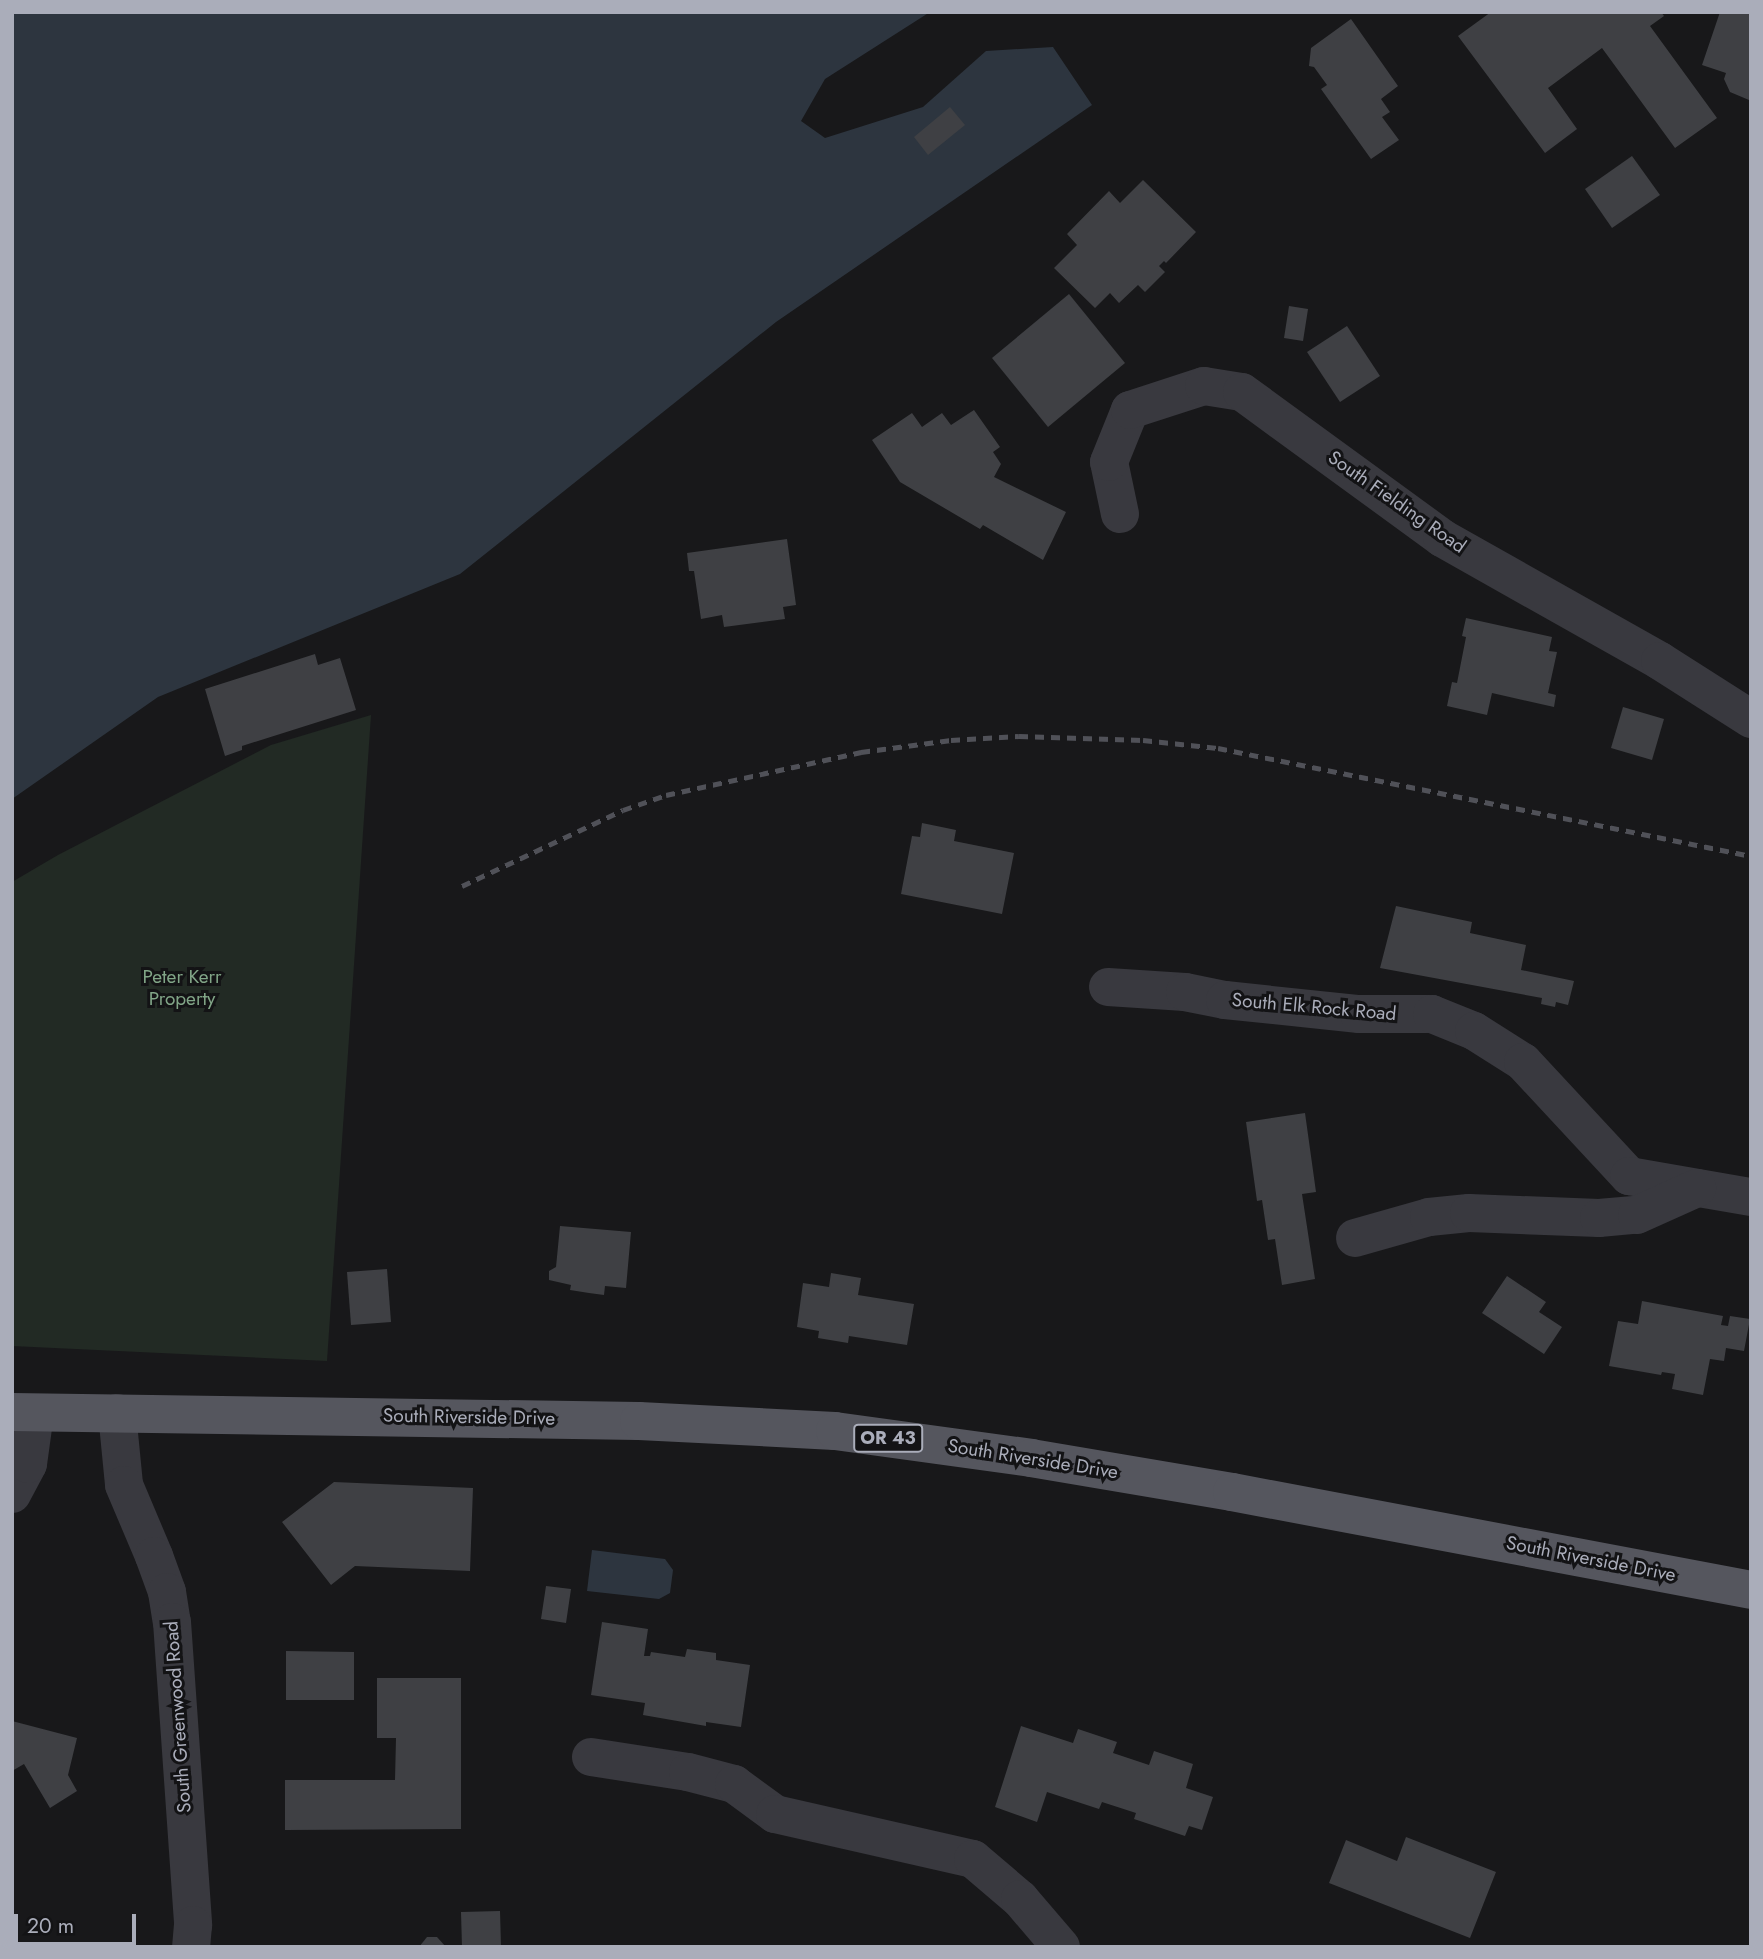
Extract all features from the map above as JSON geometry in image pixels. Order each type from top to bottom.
[{"type":"main road","name":"South Riverside Drive","points":[[24,1412],[639,1421],[835,1431],[1031,1458],[1192,1485],[1751,1590]]},
{"type":"street","name":"South Fielding Road","points":[[1120,514],[1109,462],[1130,410],[1204,386],[1242,392],[1442,538],[1660,661],[1751,719]]},
{"type":"street","name":"South Elk Rock Road","points":[[1108,987],[1185,992],[1225,1000],[1359,1014],[1432,1014],[1474,1031],[1523,1062],[1629,1176],[1751,1197]]},
{"type":"street","points":[[1355,1238],[1429,1217],[1469,1213],[1616,1218],[1666,1204],[1698,1188]]},
{"type":"street","points":[[12,1494],[27,1464],[24,1412]]},
{"type":"street","name":"South Greenwood Road","points":[[117,1413],[124,1485],[154,1556],[172,1622],[193,1925],[191,1947]]},
{"type":"street","points":[[591,1757],[700,1775],[734,1784],[775,1814],[973,1859],[1020,1899],[1061,1947]]},
{"type":"green space","name":"Peter Kerr Property","points":[[371,715],[327,1361],[12,1346],[12,882],[58,855],[271,745]]},
{"type":"shaded area","points":[[12,12],[930,12],[825,79],[801,121],[825,138],[923,107],[986,51],[1053,47],[1092,105],[776,322],[460,574],[158,697],[12,799]]},
{"type":"shaded area","points":[[592,1550],[665,1559],[673,1570],[670,1593],[659,1599],[587,1591]]},
{"type":"building","points":[[1491,12],[1661,12],[1664,16],[1650,26],[1717,118],[1675,148],[1602,48],[1548,88],[1577,129],[1545,153],[1458,36]]},
{"type":"building","points":[[1720,12],[1751,12],[1749,100],[1730,92],[1724,79],[1726,73],[1702,65]]},
{"type":"building","points":[[1351,19],[1398,86],[1381,99],[1390,112],[1382,117],[1399,140],[1371,159],[1321,89],[1327,85],[1314,67],[1309,66],[1311,48]]},
{"type":"building","points":[[950,107],[965,125],[928,155],[914,137]]},
{"type":"building","points":[[1632,156],[1660,195],[1612,228],[1585,189]]},
{"type":"building","points":[[1143,180],[1196,232],[1166,263],[1164,261],[1159,266],[1165,272],[1145,292],[1138,285],[1119,303],[1110,293],[1095,308],[1054,268],[1077,245],[1067,234],[1109,191],[1120,203]]},
{"type":"building","points":[[1069,294],[1125,363],[1048,427],[992,358]]},
{"type":"building","points":[[1289,306],[1308,309],[1303,341],[1284,338]]},
{"type":"building","points":[[1347,326],[1380,376],[1340,402],[1307,352]]},
{"type":"building","points":[[974,410],[1000,447],[993,452],[1001,464],[994,477],[1066,512],[1043,560],[983,525],[980,529],[900,482],[872,440],[912,413],[922,427],[942,413],[951,425]]},
{"type":"building","points":[[787,539],[796,605],[783,607],[785,619],[724,627],[722,615],[701,619],[694,571],[689,571],[687,553]]},
{"type":"building","points":[[1466,618],[1552,637],[1549,651],[1557,652],[1548,693],[1556,695],[1554,707],[1492,693],[1487,715],[1447,706],[1452,682],[1457,683],[1466,637],[1462,636]]},
{"type":"building","points":[[315,654],[318,665],[340,658],[356,710],[242,746],[242,750],[225,756],[205,689]]},
{"type":"building","points":[[1623,707],[1664,719],[1652,760],[1611,748]]},
{"type":"building","points":[[922,823],[956,830],[954,841],[1014,853],[1002,914],[901,894],[912,836],[920,837]]},
{"type":"building","points":[[1396,906],[1472,922],[1470,933],[1526,945],[1521,970],[1574,981],[1568,1005],[1556,1002],[1555,1007],[1541,1004],[1542,998],[1380,968]]},
{"type":"building","points":[[1305,1113],[1316,1192],[1302,1194],[1315,1279],[1282,1285],[1275,1239],[1268,1240],[1262,1200],[1257,1201],[1246,1122]]},
{"type":"building","points":[[560,1226],[631,1232],[626,1288],[605,1286],[604,1295],[570,1290],[571,1285],[549,1280],[549,1271],[556,1267]]},
{"type":"building","points":[[387,1269],[391,1322],[351,1325],[347,1272]]},
{"type":"building","points":[[831,1273],[861,1278],[858,1295],[914,1304],[907,1345],[849,1336],[848,1343],[818,1338],[819,1331],[797,1327],[803,1283],[829,1287]]},
{"type":"building","points":[[1507,1276],[1546,1302],[1539,1312],[1562,1327],[1544,1354],[1482,1313]]},
{"type":"building","points":[[1642,1301],[1723,1316],[1721,1325],[1728,1326],[1730,1316],[1750,1319],[1744,1351],[1726,1348],[1724,1361],[1710,1359],[1703,1395],[1672,1389],[1675,1374],[1662,1372],[1661,1375],[1609,1366],[1618,1321],[1638,1324]]},
{"type":"building","points":[[334,1482],[473,1488],[470,1571],[355,1566],[331,1585],[282,1522]]},
{"type":"building","points":[[546,1586],[571,1589],[566,1623],[541,1619]]},
{"type":"building","points":[[602,1622],[648,1629],[644,1656],[650,1656],[651,1652],[685,1657],[687,1649],[716,1653],[716,1660],[750,1665],[741,1727],[706,1722],[706,1726],[643,1715],[645,1703],[591,1695]]},
{"type":"building","points":[[286,1651],[354,1652],[354,1700],[286,1700]]},
{"type":"building","points":[[377,1678],[461,1678],[461,1829],[285,1830],[285,1780],[395,1780],[396,1738],[377,1738]]},
{"type":"building","points":[[12,1721],[77,1738],[68,1775],[77,1791],[50,1808],[24,1764],[12,1771]]},
{"type":"building","points":[[1021,1726],[1073,1743],[1078,1729],[1117,1742],[1113,1753],[1149,1765],[1154,1751],[1193,1764],[1186,1788],[1213,1797],[1202,1830],[1189,1826],[1185,1836],[1134,1819],[1136,1813],[1102,1802],[1099,1809],[1047,1792],[1037,1822],[995,1807]]},
{"type":"building","points":[[1406,1837],[1496,1872],[1470,1938],[1329,1883],[1346,1840],[1397,1861]]},
{"type":"building","points":[[500,1911],[501,1947],[462,1947],[461,1912]]},
{"type":"building","points":[[427,1937],[437,1937],[446,1947],[419,1947]]},
{"type":"railway","points":[[462,886],[623,810],[666,795],[861,752],[951,740],[1019,736],[1143,740],[1218,748],[1751,856]]}]
